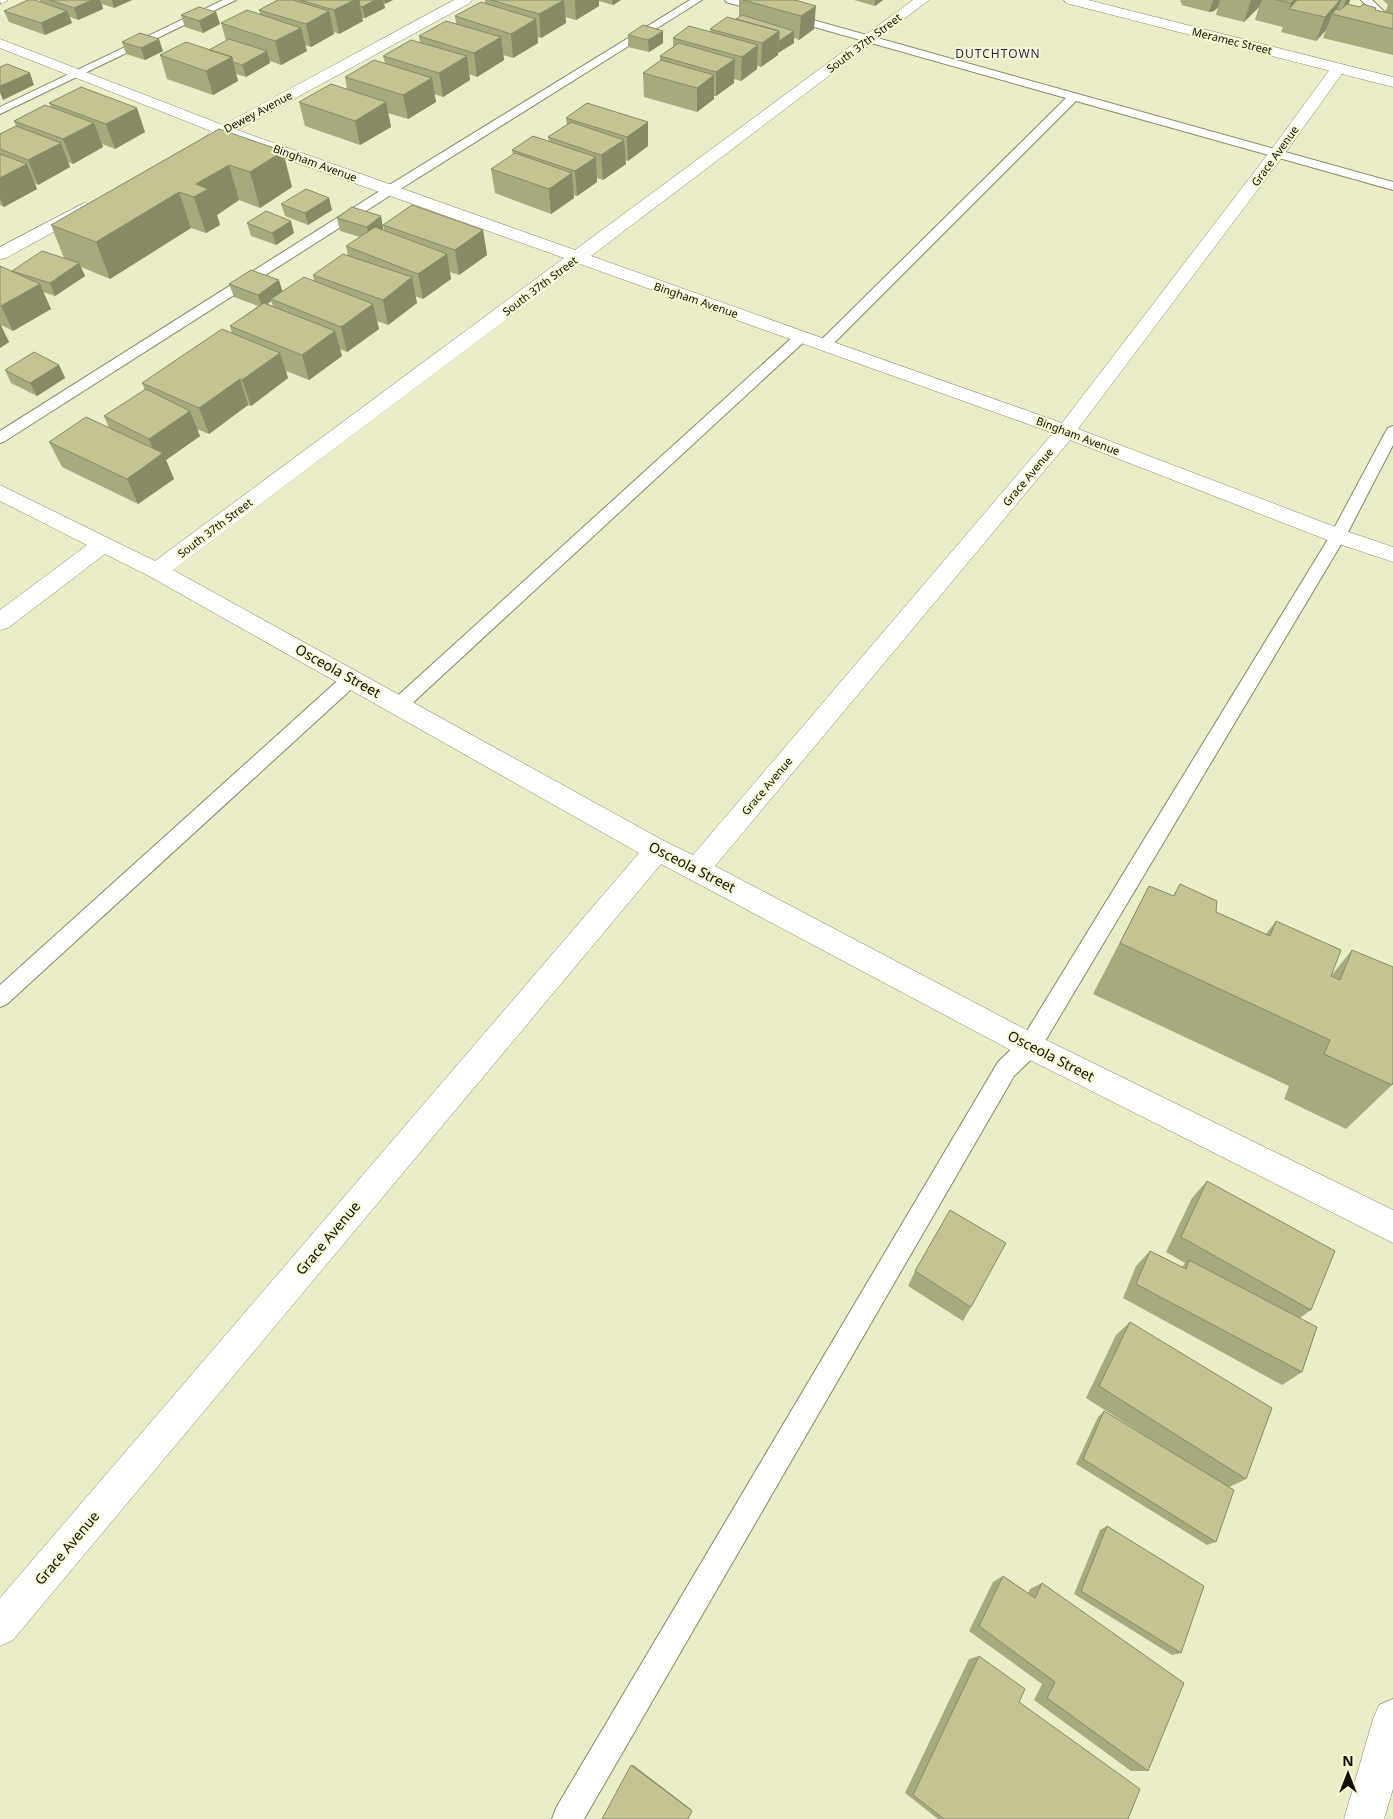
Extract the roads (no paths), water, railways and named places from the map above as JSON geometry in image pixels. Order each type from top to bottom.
[{"type":"street","name":"Dewey Avenue","points":[[198,145],[466,0]]},
{"type":"street","name":"South 37th Street","points":[[157,571],[922,0]]},
{"type":"street","name":"Meramec Street","points":[[1071,0],[1393,82]]},
{"type":"street","name":"Bingham Avenue","points":[[0,43],[224,130],[577,258],[1066,431],[1338,536],[1393,555]]},
{"type":"street","name":"Grace Avenue","points":[[697,869],[1066,431],[1277,153],[1338,68]]},
{"type":"street","points":[[0,254],[95,202]]},
{"type":"street","name":"Osceola Street","points":[[0,492],[157,571],[657,850],[697,869],[1030,1046],[1393,1227]]},
{"type":"street","points":[[0,622],[102,545]]},
{"type":"street","name":"Grace Avenue","points":[[0,1627],[657,850]]},
{"type":"street","points":[[1364,1819],[1393,1719]]},
{"type":"lane","points":[[0,111],[231,0]]},
{"type":"lane","points":[[0,438],[390,190],[697,0]]},
{"type":"lane","points":[[730,0],[1393,186]]},
{"type":"lane","points":[[1366,0],[1393,26]]},
{"type":"lane","points":[[824,345],[1074,96]]},
{"type":"lane","points":[[399,705],[802,337]]},
{"type":"lane","points":[[567,1819],[1006,1069],[1030,1046],[1338,536],[1393,431]]},
{"type":"lane","points":[[0,998],[351,679]]},
{"type":"district","name":"DUTCHTOWN","points":[[998,54]]}]
